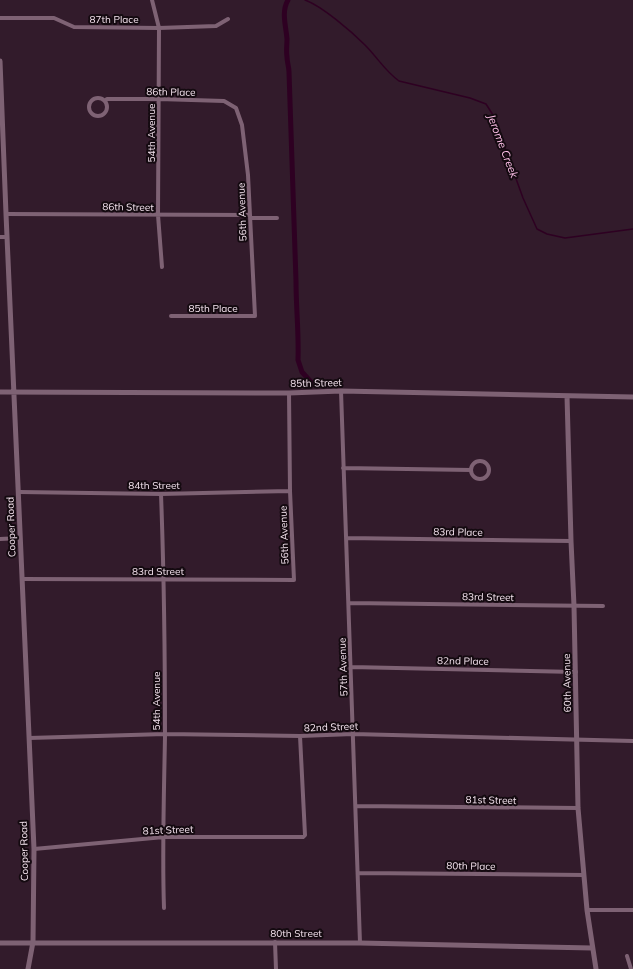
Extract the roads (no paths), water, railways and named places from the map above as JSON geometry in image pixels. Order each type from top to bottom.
[{"type":"street","name":"54th Avenue","points":[[152,0],[159,28],[158,215],[162,267]]},
{"type":"street","name":"87th Place","points":[[0,18],[54,18],[74,27],[159,28],[216,26],[228,19]]},
{"type":"street","name":"Cooper Road","points":[[0,61],[34,849],[33,942],[28,969]]},
{"type":"street","name":"86th Place","points":[[100,98],[105,101],[107,109],[104,114],[96,115],[91,112],[90,104],[94,99],[100,98]]},
{"type":"street","name":"86th Place","points":[[105,101],[107,99],[224,101],[236,108]]},
{"type":"street","name":"56th Avenue","points":[[236,108],[242,125],[248,174],[255,316]]},
{"type":"street","name":"86th Street","points":[[6,214],[158,215],[277,218]]},
{"type":"street","points":[[0,237],[7,237]]},
{"type":"street","name":"85th Place","points":[[171,316],[255,316]]},
{"type":"street","name":"85th Street","points":[[0,392],[290,393],[341,391],[633,397]]},
{"type":"street","name":"57th Avenue","points":[[341,391],[360,943]]},
{"type":"street","name":"56th Avenue","points":[[290,393],[290,491],[294,580]]},
{"type":"street","name":"60th Avenue","points":[[567,396],[576,672],[578,808],[587,910],[596,969]]},
{"type":"street","points":[[482,461],[487,464],[490,469],[488,475],[481,479],[475,478],[471,470],[475,462],[482,461]]},
{"type":"street","points":[[343,468],[471,470]]},
{"type":"street","name":"84th Street","points":[[18,492],[161,494],[290,491]]},
{"type":"street","name":"54th Avenue","points":[[161,494],[164,579],[164,837],[162,843],[164,908]]},
{"type":"street","points":[[0,539],[20,538]]},
{"type":"street","name":"83rd Place","points":[[346,538],[571,541]]},
{"type":"street","name":"83rd Street","points":[[22,579],[294,580]]},
{"type":"street","name":"83rd Street","points":[[349,603],[603,606]]},
{"type":"street","name":"82nd Place","points":[[351,667],[576,672]]},
{"type":"street","name":"82nd Street","points":[[29,738],[164,734],[300,736],[353,734],[633,740]]},
{"type":"street","name":"81st Street","points":[[34,849],[164,837],[304,837],[300,736]]},
{"type":"street","name":"81st Street","points":[[356,806],[578,808]]},
{"type":"street","name":"80th Place","points":[[358,872],[584,875]]},
{"type":"street","points":[[587,910],[633,910]]},
{"type":"street","points":[[276,942],[276,969]]},
{"type":"street","name":"80th Street","points":[[0,943],[276,942],[592,948]]},
{"type":"street","points":[[627,956],[631,969]]},
{"type":"waterway","points":[[288,0],[284,14],[289,72],[298,360],[302,372],[311,382]]},
{"type":"waterway","name":"Jerome Creek","points":[[305,0],[328,13],[345,27],[365,45],[389,73],[399,81],[470,98],[486,104],[493,115],[523,198],[537,229],[547,234],[565,238],[633,229]]}]
